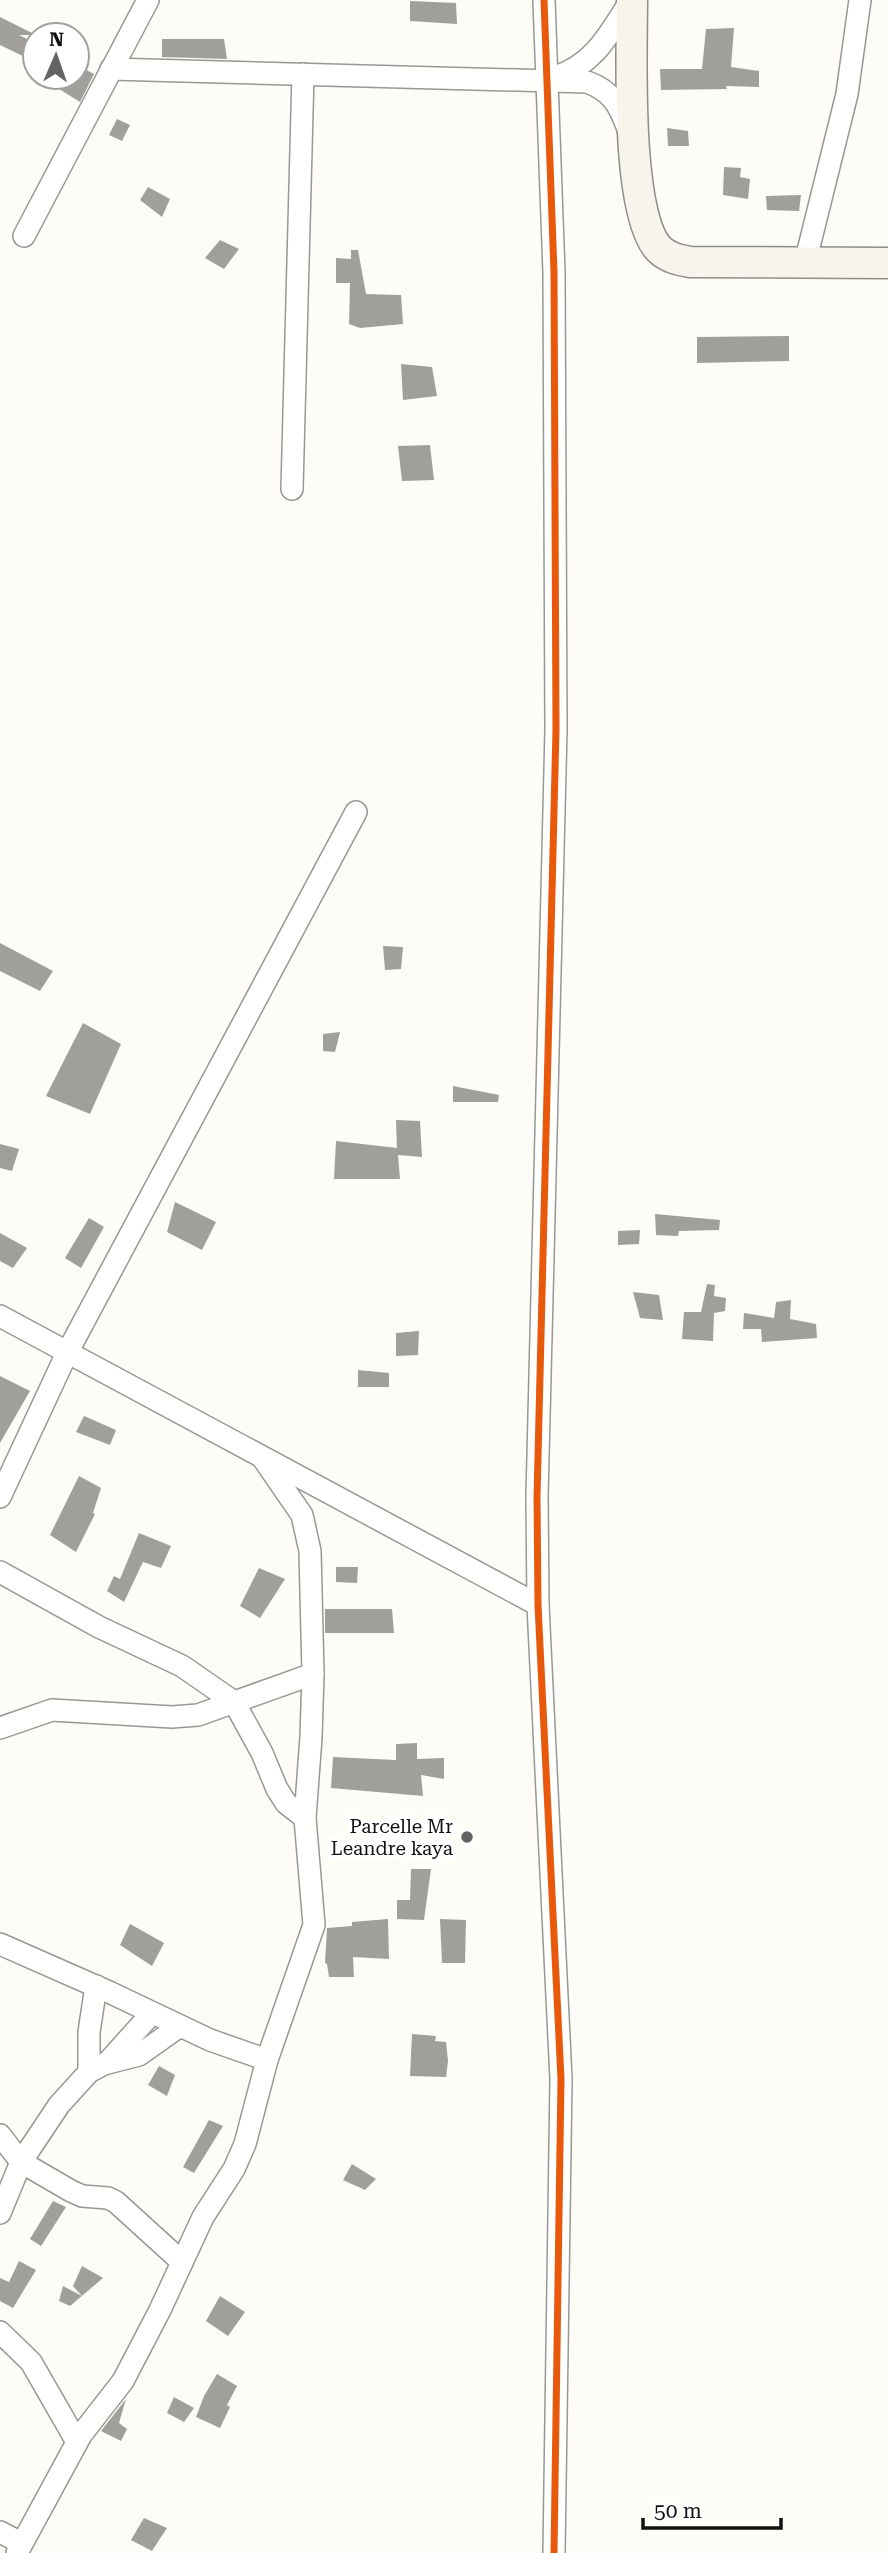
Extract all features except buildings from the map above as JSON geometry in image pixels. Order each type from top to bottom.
[{"type":"street","points":[[24,236],[148,0]]},
{"type":"street","points":[[544,0],[554,272],[556,730],[537,1497],[538,1605],[561,2079],[554,2553]]},
{"type":"street","points":[[546,80],[573,71],[589,59],[632,0]]},
{"type":"street","points":[[632,0],[631,102],[634,144],[642,208],[649,231],[659,249],[672,258],[690,262],[888,263]]},
{"type":"street","points":[[805,263],[847,94],[860,0]]},
{"type":"street","points":[[111,69],[587,82],[609,93],[616,100],[634,144]]},
{"type":"street","points":[[292,489],[303,74]]},
{"type":"street","points":[[0,1497],[67,1353],[356,812]]},
{"type":"street","points":[[0,1316],[538,1605]]},
{"type":"street","points":[[0,2532],[19,2548],[77,2442],[123,2381],[203,2217],[234,2169],[245,2144],[267,2060],[314,1925],[305,1818],[313,1674],[310,1551],[302,1515],[262,1457]]},
{"type":"street","points":[[0,1572],[99,1627],[182,1665],[234,1702],[262,1753],[277,1789],[286,1802],[305,1818]]},
{"type":"street","points":[[0,1728],[52,1710],[172,1717],[198,1715],[313,1674]]},
{"type":"street","points":[[0,1944],[210,2040],[267,2060]]},
{"type":"street","points":[[96,1986],[89,2032],[98,2068]]},
{"type":"street","points":[[0,2213],[21,2162],[59,2105],[152,2012]]},
{"type":"street","points":[[98,2068],[139,2055],[180,2026]]},
{"type":"street","points":[[0,2135],[21,2162],[71,2191],[82,2196],[108,2198],[116,2202],[182,2262]]},
{"type":"street","points":[[0,2332],[31,2362],[77,2442]]},
{"type":"cycle path","points":[[544,0],[554,272],[556,730],[537,1497],[538,1605],[561,2079],[554,2553]]},
{"type":"place","name":"Parcelle Mr Leandre kaya","points":[[467,1837]]}]
